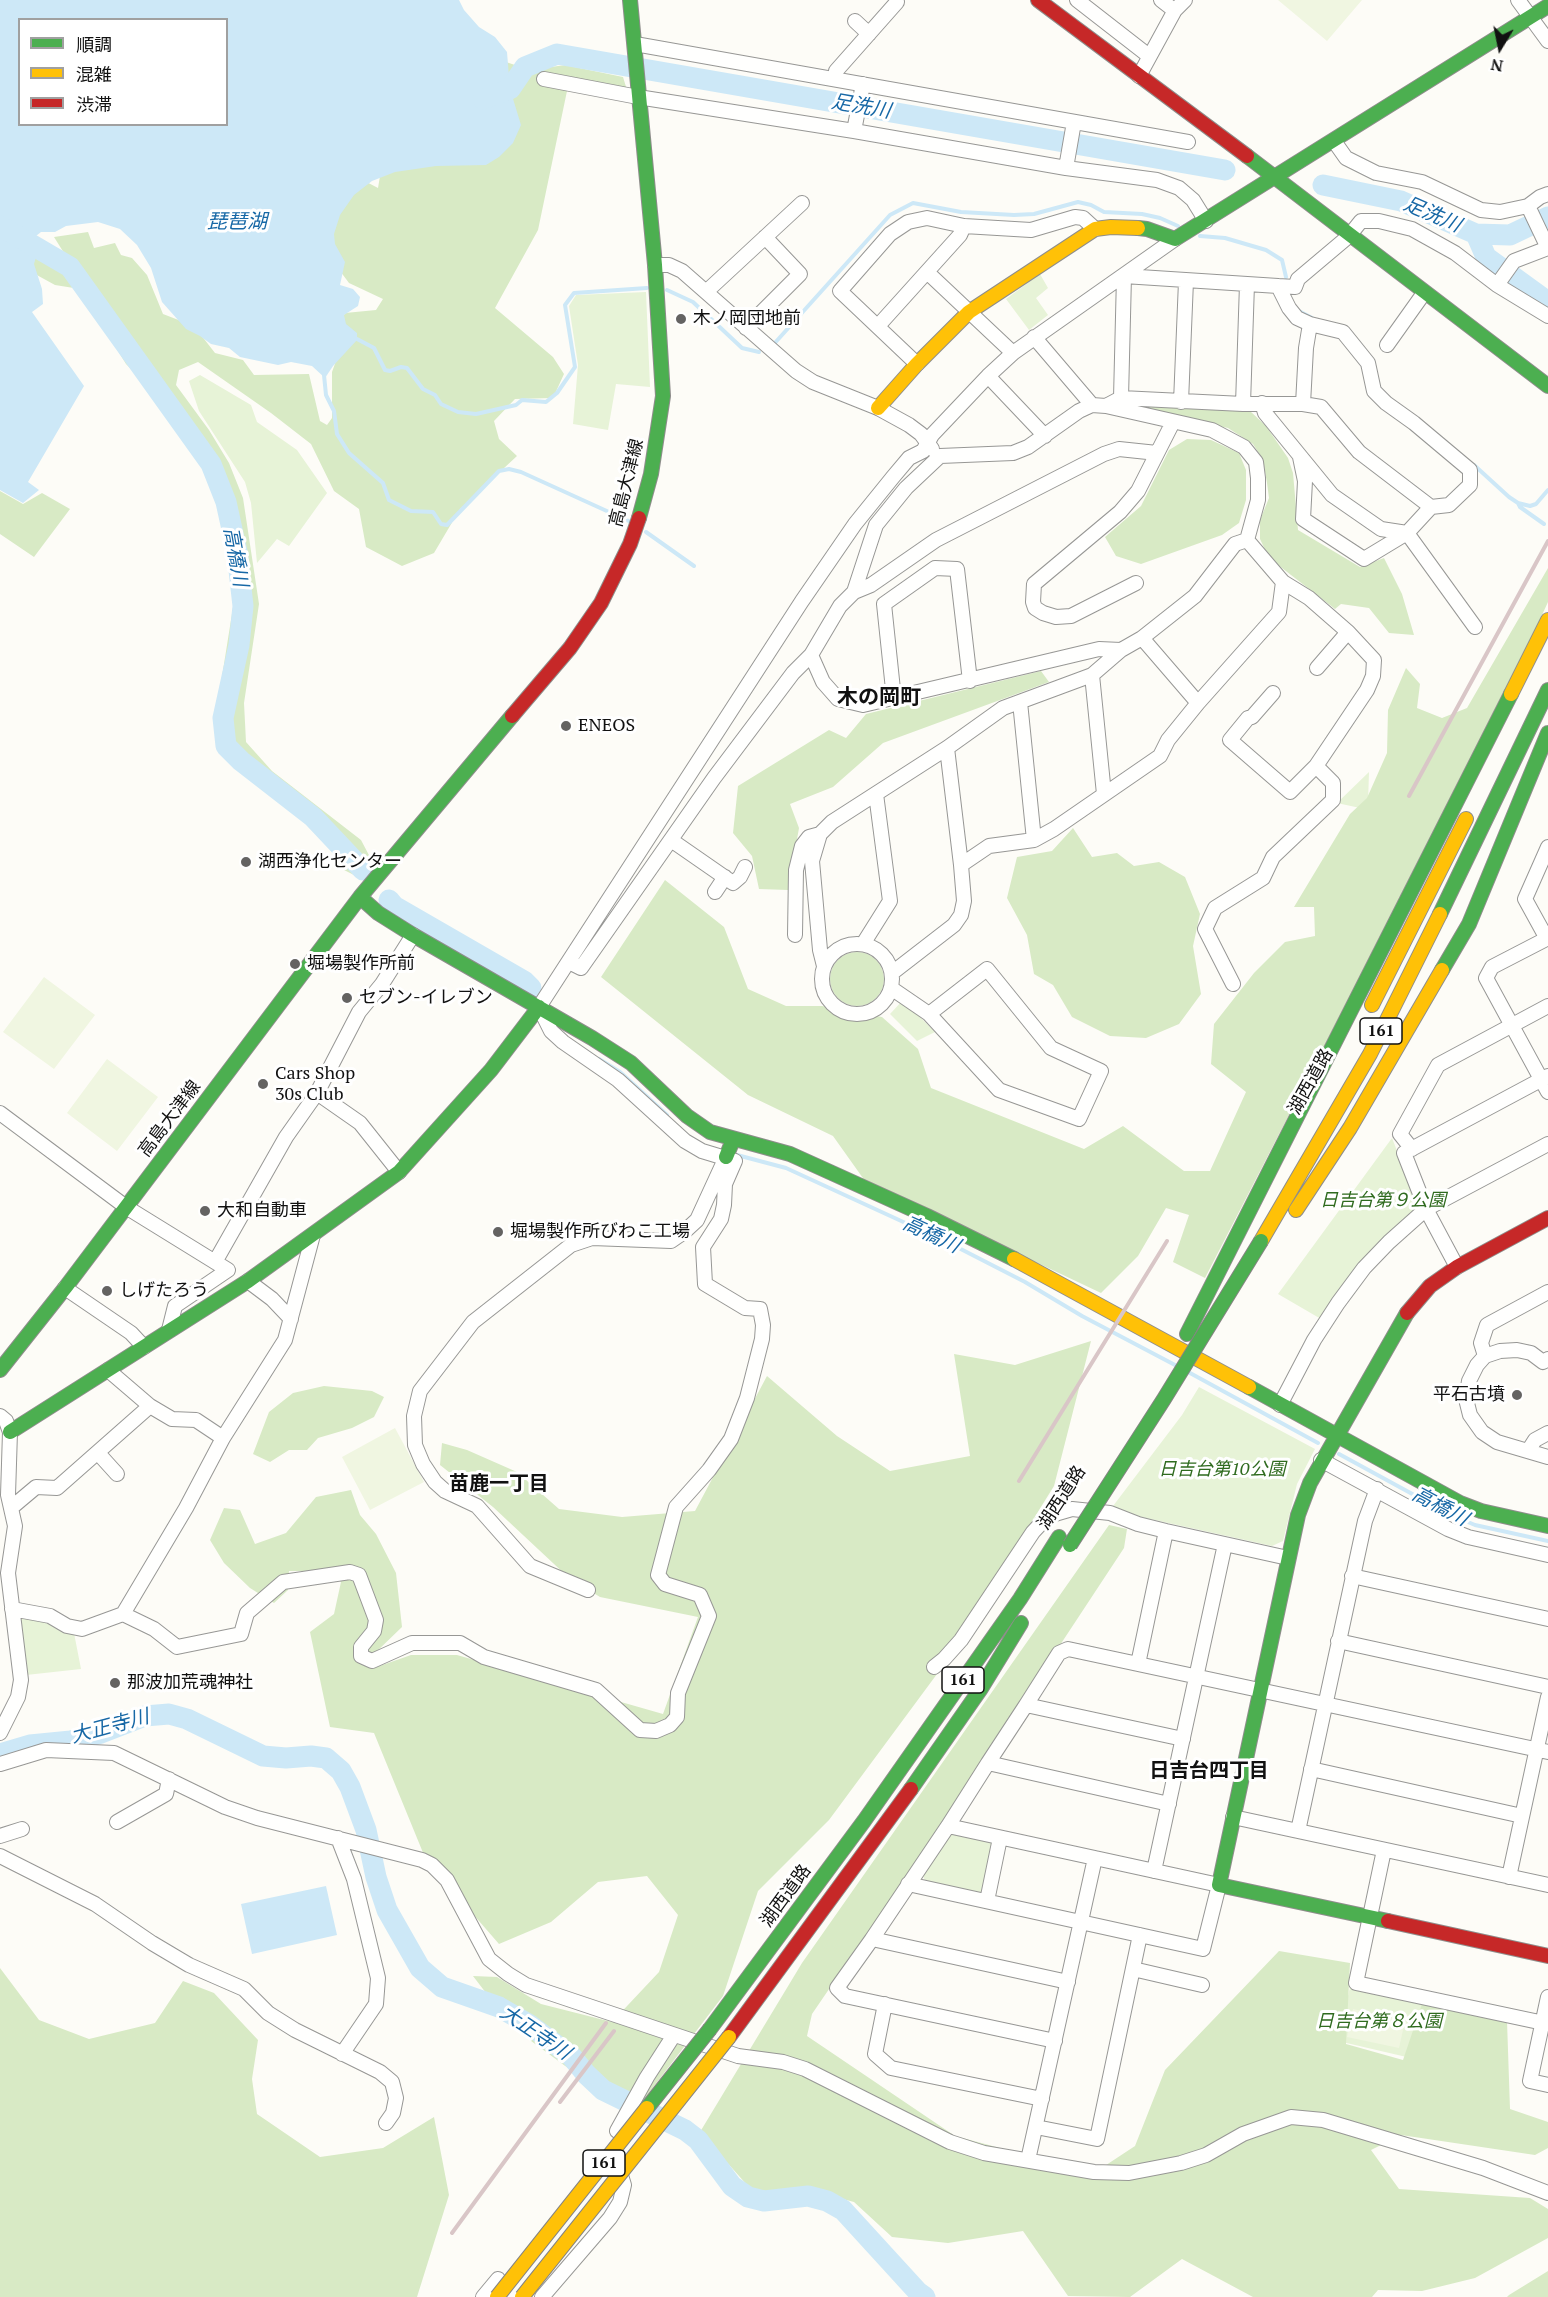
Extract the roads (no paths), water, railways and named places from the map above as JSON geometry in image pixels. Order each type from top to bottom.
[{"type":"main road","points":[[630,0],[635,47]]},
{"type":"main road","points":[[1038,0],[1275,177],[1349,236],[1548,386]]},
{"type":"main road","points":[[878,408],[917,364],[969,312],[1095,229],[1111,227],[1147,229],[1175,239],[1548,6]]},
{"type":"main road","name":"高島大津線","points":[[0,1370],[65,1288],[364,893],[570,648],[602,603],[637,527],[651,474],[663,396],[655,265],[635,47]]},
{"type":"main road","points":[[1168,1364],[1256,1237],[1548,620]]},
{"type":"main road","points":[[1519,710],[1548,649]]},
{"type":"main road","name":"湖西道路","points":[[1256,1237],[1370,1054],[1489,815],[1548,690]]},
{"type":"main road","points":[[1256,1237],[1288,1223],[1350,1128],[1469,924],[1548,734]]},
{"type":"main road","name":"161","points":[[1368,1014],[1472,806]]},
{"type":"main road","points":[[364,893],[378,913],[631,1063],[695,1122],[710,1132],[790,1154],[927,1216],[1033,1269],[1460,1503],[1481,1512],[1548,1526]]},
{"type":"main road","points":[[5,1435],[248,1281],[399,1172],[491,1070],[539,1007]]},
{"type":"main road","name":"湖西道路","points":[[497,2297],[710,2029],[870,1811],[1013,1608],[1065,1541],[1164,1399],[1223,1320],[1256,1237],[1307,1128]]},
{"type":"main road","points":[[726,1158],[733,1140]]},
{"type":"main road","points":[[1548,1218],[1457,1268],[1430,1286],[1400,1323],[1321,1460],[1298,1515],[1219,1885],[1548,1956]]},
{"type":"main road","name":"湖西道路","points":[[522,2297],[729,2037],[881,1831],[980,1690],[1029,1610],[1124,1436]]},
{"type":"street","points":[[1139,76],[1175,10],[1185,0]]},
{"type":"street","points":[[1518,0],[1548,41]]},
{"type":"street","points":[[835,79],[836,71],[897,2]]},
{"type":"street","points":[[1083,2],[1149,56]]},
{"type":"street","points":[[855,21],[869,34]]},
{"type":"street","points":[[635,47],[835,79],[1074,124],[1188,142]]},
{"type":"street","points":[[544,79],[1157,180],[1179,188],[1193,200],[1206,221]]},
{"type":"street","points":[[855,129],[863,86]]},
{"type":"street","points":[[1067,164],[1074,124]]},
{"type":"street","points":[[1334,141],[1346,158],[1376,173],[1422,182],[1481,210],[1500,212],[1528,207],[1540,197],[1548,194]]},
{"type":"street","points":[[707,291],[802,202]]},
{"type":"street","points":[[1497,285],[1514,261],[1548,248],[1528,207]]},
{"type":"street","points":[[917,364],[840,291],[890,234],[908,222],[927,218],[964,226],[1030,230],[1074,217],[1083,218],[1095,229]]},
{"type":"street","points":[[1124,276],[1294,287],[1298,279],[1349,236],[1360,221],[1379,221],[1412,229],[1455,253],[1497,285],[1548,316]]},
{"type":"street","points":[[878,326],[960,235],[964,226]]},
{"type":"street","points":[[746,328],[800,274],[765,237]]},
{"type":"street","points":[[123,1614],[154,1629],[177,1647],[241,1634],[247,1613],[283,1582],[350,1572],[359,1575],[376,1620],[374,1630],[361,1647],[361,1656],[372,1660],[412,1643],[459,1643],[484,1657],[596,1690],[640,1730],[656,1731],[670,1725],[677,1718],[678,1693],[709,1616],[700,1595],[664,1584],[658,1575],[676,1507],[709,1470],[731,1439],[747,1398],[762,1339],[763,1325],[759,1309],[745,1308],[705,1284],[703,1248],[721,1219],[725,1184],[735,1161],[702,1151],[685,1142],[618,1080],[551,1031],[539,1007],[802,601],[855,524],[909,458],[923,451],[932,435],[1013,353],[1175,239]]},
{"type":"street","points":[[655,265],[669,265],[682,271],[796,371],[813,382],[878,408],[909,425],[921,434],[927,445],[940,456]]},
{"type":"street","points":[[927,272],[1013,353]]},
{"type":"street","points":[[1121,398],[1124,276]]},
{"type":"street","points":[[1181,402],[1186,281]]},
{"type":"street","points":[[1243,404],[1247,284]]},
{"type":"street","points":[[1278,286],[1288,308],[1298,318],[1310,324],[1343,332],[1368,363],[1374,391],[1470,470],[1470,485],[1449,505],[1431,507],[1407,533],[1364,559],[1303,519],[1305,481],[1299,455]]},
{"type":"street","points":[[1387,345],[1424,293]]},
{"type":"street","points":[[1303,404],[1306,348],[1310,324]]},
{"type":"street","points":[[1034,337],[1099,405],[1212,430],[1244,447],[1256,462],[1258,500],[1247,540]]},
{"type":"street","points":[[988,376],[1045,436]]},
{"type":"street","points":[[854,592],[876,525],[906,489],[940,456],[1013,453],[1028,447],[1078,411],[1121,398],[1181,402],[1303,404],[1321,407],[1359,452],[1431,507]]},
{"type":"street","points":[[1262,403],[1265,413],[1332,495],[1381,529],[1407,533],[1475,627]]},
{"type":"street","points":[[1136,583],[1071,616],[1056,617],[1042,613],[1035,608],[1033,602],[1034,584],[1120,512],[1138,491],[1173,422]]},
{"type":"street","points":[[909,425],[913,442],[909,458]]},
{"type":"street","points":[[569,962],[581,968],[714,777],[793,674],[811,656],[840,606],[854,592],[871,585],[936,540],[1104,454],[1119,449],[1157,453]]},
{"type":"street","points":[[1247,540],[1283,582],[1309,598],[1348,632],[1374,660],[1373,676],[1367,690],[1316,766],[1290,792],[1230,740],[1273,693]]},
{"type":"street","points":[[824,966],[833,953],[847,945],[863,944],[882,954],[892,973],[891,988],[885,1001],[874,1010],[860,1014],[846,1012],[834,1005],[825,994],[812,861],[820,834],[832,822],[947,748],[1003,708],[1092,675],[1121,650],[1142,638],[1195,596],[1235,544],[1247,540]]},
{"type":"street","points":[[894,699],[884,604],[935,568],[957,569],[970,681]]},
{"type":"street","points":[[961,865],[989,846],[1034,840],[1054,829],[1160,756],[1168,740],[1198,703],[1279,612],[1283,582]]},
{"type":"street","points":[[1317,668],[1348,632]]},
{"type":"street","points":[[1142,638],[1198,703]]},
{"type":"street","points":[[811,656],[823,682],[838,699],[863,705],[1099,649],[1121,650]]},
{"type":"street","points":[[1092,675],[1104,794]]},
{"type":"street","points":[[1020,702],[1034,840]]},
{"type":"street","points":[[892,973],[954,926],[961,915],[964,901],[961,865],[947,748]]},
{"type":"street","points":[[1233,984],[1205,929],[1215,908],[1263,878],[1273,857],[1333,800],[1333,783],[1316,766]]},
{"type":"street","points":[[863,944],[890,901],[876,794]]},
{"type":"street","points":[[795,935],[796,870],[802,846],[809,837],[820,834]]},
{"type":"street","points":[[671,840],[733,883],[740,877],[745,867]]},
{"type":"street","points":[[1548,847],[1525,898],[1547,939],[1492,967],[1486,978],[1512,1026],[1545,1078],[1548,1092]]},
{"type":"street","points":[[715,892],[725,877]]},
{"type":"street","points":[[215,1262],[286,1137],[317,1093],[359,1012],[382,984],[413,934]]},
{"type":"street","points":[[891,988],[929,1014],[999,1090],[1079,1119],[1101,1071],[1051,1048],[987,969],[929,1014]]},
{"type":"street","points":[[1412,1149],[1400,1134],[1438,1065],[1548,1006]]},
{"type":"street","points":[[1457,1268],[1426,1209],[1404,1153],[1545,1078]]},
{"type":"street","points":[[317,1093],[360,1123],[399,1172]]},
{"type":"street","points":[[0,1113],[126,1206],[228,1270],[175,1306],[169,1330]]},
{"type":"street","points":[[1280,1405],[1314,1340],[1364,1268],[1389,1242],[1426,1209],[1548,1144]]},
{"type":"street","points":[[588,1590],[530,1566],[477,1506],[446,1491],[435,1482],[423,1464],[415,1445],[414,1416],[420,1391],[473,1322],[571,1245],[592,1238],[670,1240],[684,1232],[696,1220],[726,1158]]},
{"type":"street","points":[[12,1609],[50,1616],[67,1626],[82,1629],[123,1614],[180,1518],[223,1438],[285,1340],[313,1234]]},
{"type":"street","points":[[248,1281],[272,1299],[291,1319]]},
{"type":"street","points":[[65,1288],[131,1334],[144,1347]]},
{"type":"street","points":[[1485,1356],[1481,1343],[1487,1326],[1548,1292]]},
{"type":"street","points":[[1548,1359],[1543,1362],[1531,1353],[1517,1350],[1500,1351],[1485,1356],[1477,1365],[1469,1381],[1466,1399],[1470,1415],[1482,1432],[1497,1442],[1548,1457]]},
{"type":"street","points":[[108,1370],[150,1406],[172,1419],[196,1420],[223,1438]]},
{"type":"street","points":[[11,1508],[36,1487],[57,1488],[150,1406]]},
{"type":"street","points":[[0,1416],[6,1421],[8,1496],[15,1526],[8,1573],[21,1680],[18,1696],[0,1733]]},
{"type":"street","points":[[1528,1451],[1535,1440],[1548,1433]]},
{"type":"street","points":[[98,1453],[117,1474]]},
{"type":"street","points":[[1321,1460],[1448,1529],[1468,1537],[1548,1555]]},
{"type":"street","points":[[1298,1831],[1352,1576],[1365,1521],[1377,1489]]},
{"type":"street","points":[[934,1667],[961,1640],[1033,1532],[1048,1516],[1071,1509],[1110,1513],[1166,1532],[1288,1558]]},
{"type":"street","points":[[1138,1664],[1166,1532]]},
{"type":"street","points":[[1154,1871],[1225,1544]]},
{"type":"street","points":[[1352,1576],[1548,1619]]},
{"type":"street","points":[[1338,1641],[1548,1687]]},
{"type":"street","points":[[1055,2041],[845,1996],[837,1988],[948,1826],[1059,1653],[1068,1649],[1542,1751]]},
{"type":"street","points":[[1509,1877],[1522,1816],[1542,1751],[1548,1697]]},
{"type":"street","points":[[1026,1705],[1183,1739]]},
{"type":"street","points":[[0,1764],[46,1750],[114,1753],[225,1807],[257,1818],[422,1860],[432,1865],[447,1880],[489,1959],[526,1985],[738,2056],[783,2062],[805,2069],[950,2142],[984,2153],[1094,2172],[1129,2173],[1181,2163],[1206,2155],[1243,2134],[1291,2117],[1323,2120],[1483,2168],[1548,2193]]},
{"type":"street","points":[[988,1763],[1169,1804]]},
{"type":"street","points":[[1311,1768],[1522,1816]]},
{"type":"street","points":[[117,1822],[166,1794],[169,1779]]},
{"type":"street","points":[[1233,1817],[1548,1885]]},
{"type":"street","points":[[909,1884],[1203,1949],[1219,1885],[948,1826]]},
{"type":"street","points":[[0,1836],[22,1829]]},
{"type":"street","points":[[338,1838],[354,1879],[378,1978],[376,2004],[342,2054]]},
{"type":"street","points":[[987,1901],[1000,1838]]},
{"type":"street","points":[[1384,1850],[1356,1983],[1545,2024]]},
{"type":"street","points":[[0,1856],[95,1904],[189,1965],[244,1989],[268,2013],[295,2030],[380,2072],[392,2082],[396,2098],[393,2113],[387,2123]]},
{"type":"street","points":[[1028,2160],[1095,1858]]},
{"type":"street","points":[[1036,2127],[1097,2139],[1140,1935]]},
{"type":"street","points":[[872,1939],[1068,1982]]},
{"type":"street","points":[[1133,1969],[1202,1985]]},
{"type":"street","points":[[1548,1997],[1545,2024],[1530,2081],[1548,2085]]},
{"type":"street","points":[[885,2004],[875,2054],[891,2068],[1042,2099]]},
{"type":"street","points":[[483,2297],[610,2142],[674,2035]]},
{"type":"street","points":[[542,2297],[610,2218],[620,2202],[624,2185],[610,2142]]},
{"type":"water","name":"琵琶湖","points":[[0,0],[459,0],[464,10],[479,27],[495,37],[507,52],[510,89],[521,125],[513,143],[499,157],[486,165],[436,166],[395,172],[372,181],[354,195],[340,215],[334,234],[335,244],[345,262],[340,285],[353,289],[360,297],[358,306],[344,315],[346,324],[357,333],[357,340],[325,378],[312,366],[291,362],[278,365],[240,357],[229,348],[211,344],[186,329],[162,302],[151,268],[137,245],[120,229],[98,222],[66,226],[55,232],[41,232],[36,236],[40,244],[34,264],[42,289],[43,304],[32,312],[84,386],[28,482],[39,490],[23,503],[0,490]]},
{"type":"water","points":[[326,1886],[337,1935],[252,1954],[241,1904]]},
{"type":"waterway","name":"足洗川","points":[[483,99],[510,89],[525,67],[557,54],[1225,170]]},
{"type":"waterway","name":"足洗川","points":[[1323,185],[1401,201],[1476,234],[1486,257],[1548,302]]},
{"type":"waterway","points":[[773,345],[890,215],[913,203],[961,212],[1014,215],[1034,214],[1078,202],[1091,205],[1104,212],[1142,214],[1160,218],[1178,226]]},
{"type":"waterway","points":[[1476,234],[1510,235],[1548,217]]},
{"type":"waterway","name":"高橋川","points":[[0,226],[70,267],[211,464],[226,502],[237,552],[243,606],[239,645],[223,718],[226,746],[241,761],[313,817],[363,870]]},
{"type":"waterway","points":[[1200,236],[1225,238],[1266,250],[1282,260],[1286,277]]},
{"type":"waterway","points":[[357,339],[374,348],[385,370],[407,368],[423,389],[435,395],[441,404],[458,412],[476,414],[516,405],[522,400],[546,402],[557,393],[575,367],[565,305],[574,293],[647,288]]},
{"type":"waterway","points":[[667,290],[693,302],[742,348],[759,352]]},
{"type":"waterway","points":[[1297,310],[1312,318]]},
{"type":"waterway","points":[[324,375],[326,395],[334,411],[337,434],[349,453],[383,483],[389,500],[411,511],[433,512],[441,524],[447,525],[499,471],[509,469],[521,472],[631,522]]},
{"type":"waterway","points":[[1474,465],[1518,503],[1530,506],[1536,504],[1548,490]]},
{"type":"waterway","points":[[1518,503],[1520,507],[1544,524]]},
{"type":"waterway","points":[[646,532],[694,566]]},
{"type":"waterway","name":"高橋川","points":[[389,900],[394,906],[524,981],[531,988]]},
{"type":"waterway","name":"高橋川","points":[[599,1059],[620,1072],[667,1115]]},
{"type":"waterway","name":"高橋川","points":[[737,1155],[786,1168],[949,1243],[1175,1365]]},
{"type":"waterway","name":"高橋川","points":[[1190,1373],[1318,1443]]},
{"type":"waterway","name":"高橋川","points":[[1339,1454],[1449,1514],[1475,1525],[1548,1541]]},
{"type":"waterway","name":"大正寺川","points":[[0,1754],[30,1745],[71,1741],[101,1733],[145,1716],[169,1714],[187,1719],[263,1756],[326,1758],[341,1771],[350,1787],[366,1830],[376,1877],[387,1910],[420,1968],[442,1987],[499,2007],[530,2025],[572,2057],[603,2090],[685,2130],[698,2140],[732,2186],[748,2197],[764,2201],[808,2196],[827,2201],[843,2210],[925,2297]]},
{"type":"railway","points":[[1409,796],[1548,541]]},
{"type":"railway","points":[[1019,1481],[1167,1241]]},
{"type":"railway","points":[[452,2233],[606,2023]]},
{"type":"railway","points":[[560,2102],[614,2031]]},
{"type":"place","name":"木ノ岡団地前","points":[[681,319]]},
{"type":"place","name":"ENEOS","points":[[566,726]]},
{"type":"place","name":"湖西浄化センター","points":[[246,862]]},
{"type":"place","name":"堀場製作所前","points":[[295,964]]},
{"type":"place","name":"セブン-イレブン","points":[[347,998]]},
{"type":"place","name":"Cars Shop 30s Club","points":[[263,1084]]},
{"type":"place","name":"大和自動車","points":[[205,1211]]},
{"type":"place","name":"堀場製作所びわこ工場","points":[[498,1232]]},
{"type":"place","name":"しげたろう","points":[[107,1291]]},
{"type":"place","name":"平石古墳","points":[[1517,1395]]},
{"type":"place","name":"那波加荒魂神社","points":[[115,1683]]},
{"type":"district","name":"木の岡町","points":[[879,698]]},
{"type":"district","name":"苗鹿一丁目","points":[[499,1484]]},
{"type":"district","name":"日吉台四丁目","points":[[1209,1771]]},
{"type":"park label","name":"日吉台第９公園","points":[[1383,1201]]},
{"type":"park label","name":"日吉台第10公園","points":[[1222,1470]]},
{"type":"park label","name":"日吉台第８公園","points":[[1379,2022]]}]
